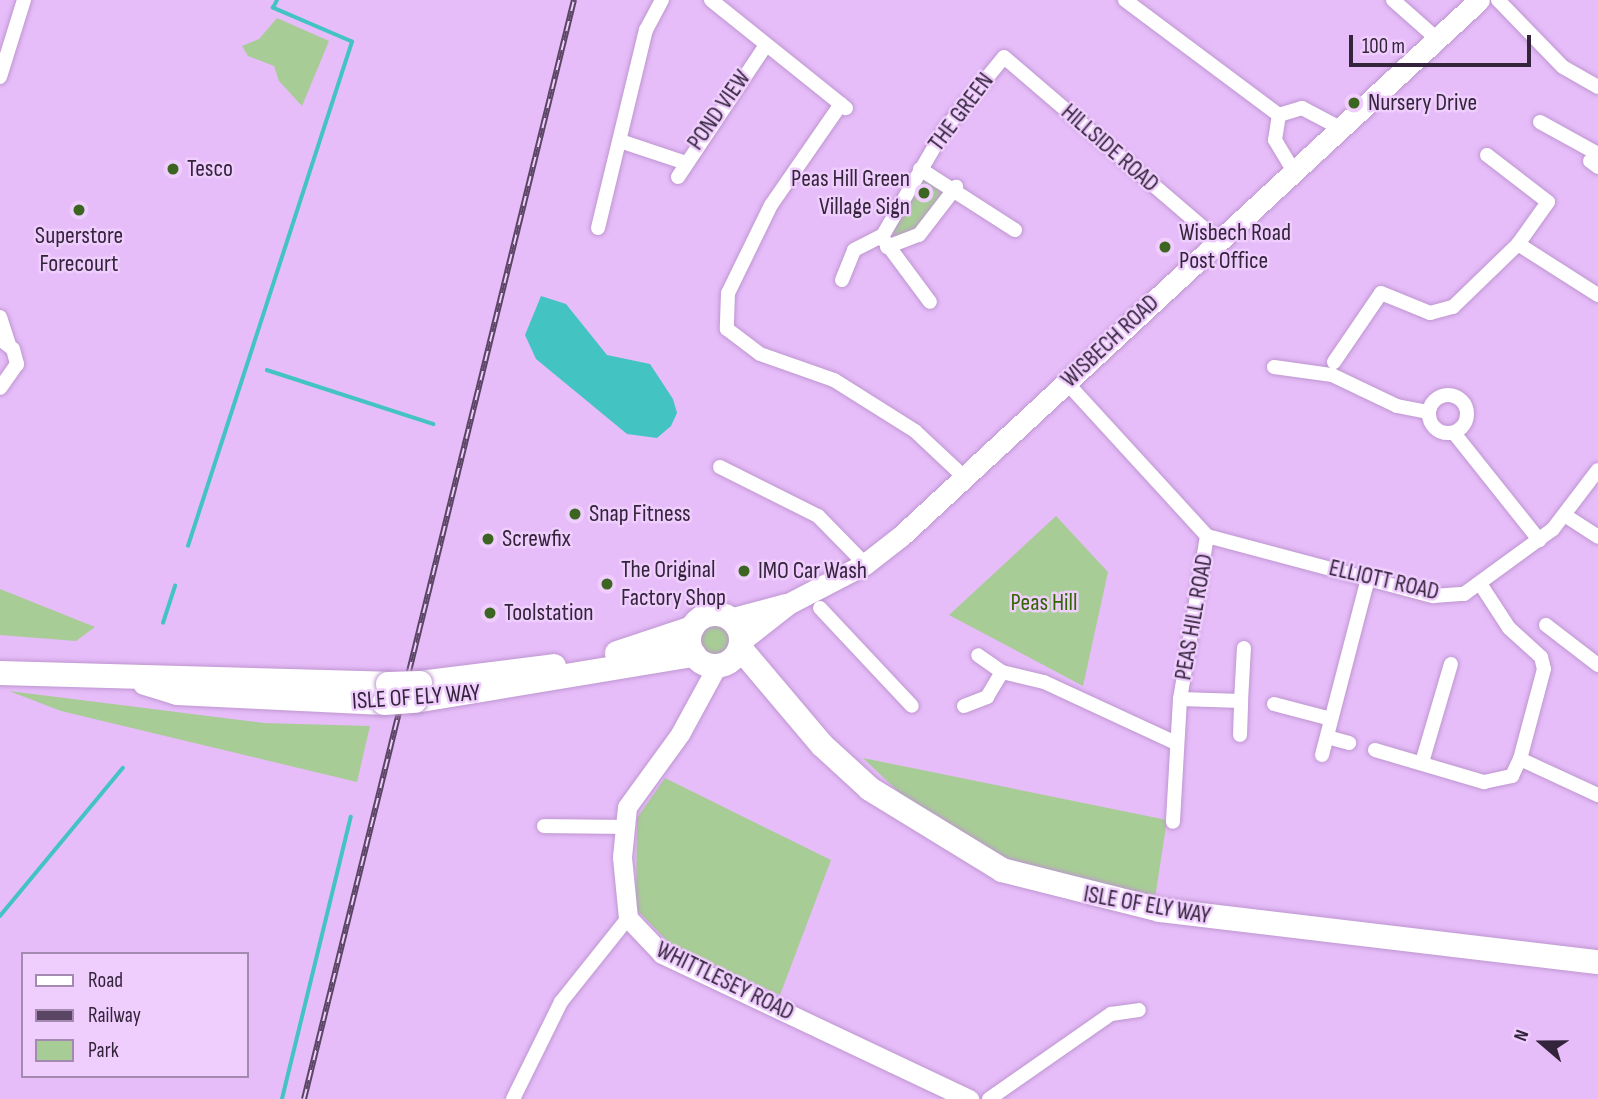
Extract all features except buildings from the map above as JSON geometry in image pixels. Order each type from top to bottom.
[{"type":"highway","name":"ISLE OF ELY WAY","points":[[417,692],[555,666],[692,628],[711,614],[730,619]]},
{"type":"highway","points":[[692,628],[720,655],[730,619]]},
{"type":"highway","name":"ISLE OF ELY WAY","points":[[0,673],[137,680],[183,675],[386,693],[417,692],[720,655],[765,682],[870,789],[1002,870],[1160,910],[1598,962]]},
{"type":"main road","name":"WISBECH ROAD","points":[[720,655],[788,604],[865,564],[1479,0]]},
{"type":"main road","name":"WISBECH ROAD","points":[[730,619],[788,604]]},
{"type":"street","points":[[0,76],[24,0]]},
{"type":"street","points":[[598,228],[646,30],[663,0]]},
{"type":"street","points":[[711,0],[843,106],[771,205],[727,293],[727,329],[760,354],[835,380],[915,431],[963,476]]},
{"type":"street","points":[[1125,0],[1279,115]]},
{"type":"street","points":[[1393,0],[1436,38]]},
{"type":"street","points":[[1498,0],[1556,61],[1598,87]]},
{"type":"street","name":"POND VIEW","points":[[678,177],[683,162],[766,45]]},
{"type":"street","name":"THE GREEN","points":[[885,242],[920,169],[1004,57]]},
{"type":"street","name":"HILLSIDE ROAD","points":[[1004,57],[1216,239]]},
{"type":"street","points":[[1279,115],[1302,108],[1340,128]]},
{"type":"street","points":[[1279,115],[1275,140],[1293,170]]},
{"type":"street","points":[[1540,122],[1595,161]]},
{"type":"street","points":[[620,141],[683,162]]},
{"type":"street","points":[[1334,362],[1381,293],[1430,313],[1453,307],[1518,244],[1548,202],[1487,155]]},
{"type":"street","name":"THE GREEN","points":[[920,169],[956,187],[1015,230]]},
{"type":"street","name":"THE GREEN","points":[[842,280],[854,250],[919,235],[956,187]]},
{"type":"street","points":[[885,242],[930,303]]},
{"type":"street","points":[[1518,244],[1598,295]]},
{"type":"street","points":[[0,317],[4,341],[17,364],[1,388]]},
{"type":"street","points":[[1274,367],[1332,375],[1397,406],[1428,412]]},
{"type":"street","name":"PEAS HILL ROAD","points":[[1066,382],[1208,536],[1180,699],[1175,743],[1173,822]]},
{"type":"street","points":[[1428,412],[1444,395],[1461,399],[1468,414],[1454,433]]},
{"type":"street","points":[[1428,412],[1433,427],[1454,433],[1539,540]]},
{"type":"street","points":[[720,467],[818,516],[865,564]]},
{"type":"street","name":"ELLIOTT ROAD","points":[[1208,536],[1433,596],[1464,594],[1481,585],[1566,516],[1598,470]]},
{"type":"street","points":[[1566,516],[1598,537]]},
{"type":"street","points":[[1322,755],[1368,578]]},
{"type":"street","points":[[1375,750],[1423,759],[1484,782],[1512,776],[1520,759],[1544,668],[1541,657],[1509,628],[1481,585]]},
{"type":"street","points":[[820,608],[912,706]]},
{"type":"street","points":[[1546,625],[1598,665]]},
{"type":"street","points":[[1240,735],[1244,648]]},
{"type":"street","points":[[513,1099],[561,1002],[628,918],[622,827],[632,795],[680,734],[720,655]]},
{"type":"street","points":[[978,655],[1002,672],[1044,682],[1175,743]]},
{"type":"street","points":[[1423,759],[1451,664]]},
{"type":"street","points":[[964,706],[987,697],[1002,672]]},
{"type":"street","points":[[1180,699],[1241,701]]},
{"type":"street","points":[[1274,704],[1331,719]]},
{"type":"street","points":[[1327,737],[1349,743]]},
{"type":"street","points":[[1520,759],[1598,795]]},
{"type":"street","points":[[544,827],[622,827]]},
{"type":"street","name":"WHITTLESEY ROAD","points":[[628,918],[662,954],[969,1099]]},
{"type":"street","points":[[989,1099],[1111,1014],[1139,1010]]},
{"type":"green space","points":[[277,18],[329,41],[302,106],[279,81],[274,66],[248,56],[242,46],[259,39]]},
{"type":"green space","points":[[922,179],[947,189],[914,231],[895,237],[891,228]]},
{"type":"green space","name":"Peas Hill","points":[[1056,516],[1108,572],[1083,686],[949,615]]},
{"type":"green space","points":[[0,589],[95,627],[76,641],[0,635]]},
{"type":"green space","points":[[715,626],[726,630],[730,641],[726,652],[715,656],[704,652],[700,641],[704,630]]},
{"type":"green space","points":[[9,691],[264,723],[370,726],[357,782],[61,711]]},
{"type":"green space","points":[[863,758],[1167,820],[1155,898],[1008,859],[904,797]]},
{"type":"green space","points":[[665,778],[831,860],[780,995],[671,945],[636,909],[637,818]]},
{"type":"shaded area","points":[[541,296],[566,304],[607,355],[650,364],[673,399],[677,413],[671,426],[657,438],[627,434],[536,359],[525,335]]},
{"type":"waterway","points":[[188,546],[352,42],[273,8],[277,0]]},
{"type":"waterway","points":[[267,370],[433,424]]},
{"type":"waterway","points":[[163,623],[175,586]]},
{"type":"waterway","points":[[0,916],[123,768]]},
{"type":"waterway","points":[[282,1099],[351,817]]},
{"type":"railway","points":[[304,1099],[574,0]]},
{"type":"place","name":"Nursery Drive","points":[[1354,103]]},
{"type":"place","name":"Tesco","points":[[173,169]]},
{"type":"place","name":"Peas Hill Green Village Sign","points":[[924,193]]},
{"type":"place","name":"Superstore Forecourt","points":[[79,210]]},
{"type":"place","name":"Wisbech Road Post Office","points":[[1165,247]]},
{"type":"place","name":"Snap Fitness","points":[[575,514]]},
{"type":"place","name":"Screwfix","points":[[488,539]]},
{"type":"place","name":"IMO Car Wash","points":[[744,571]]},
{"type":"place","name":"The Original Factory Shop","points":[[607,584]]},
{"type":"place","name":"Toolstation","points":[[490,613]]}]
